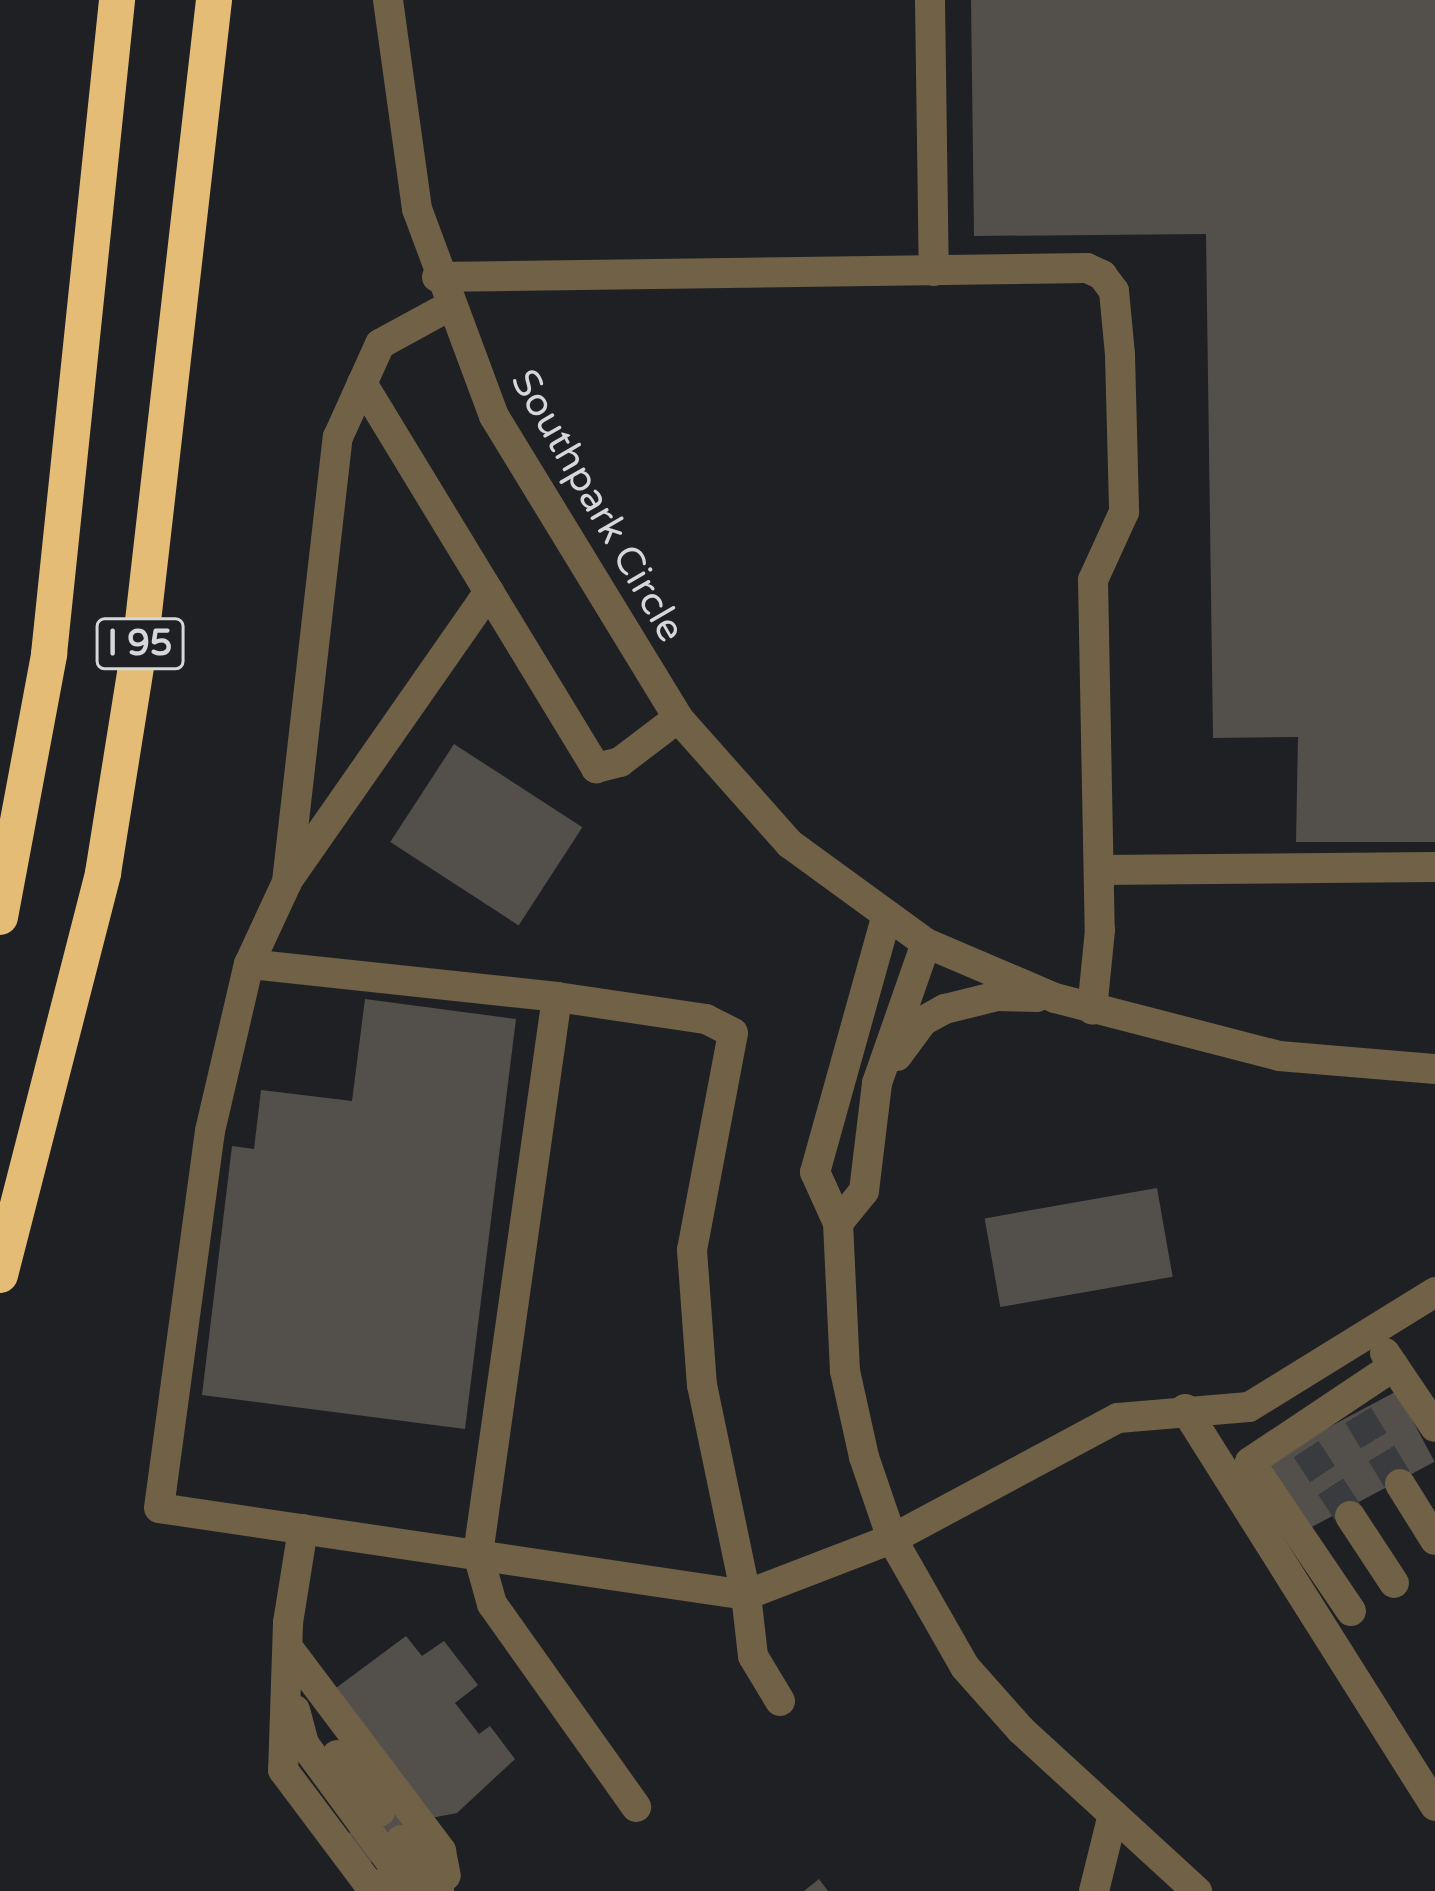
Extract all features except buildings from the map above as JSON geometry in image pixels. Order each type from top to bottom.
[{"type":"highway","name":"I 95","points":[[0,917],[49,655],[117,0]]},
{"type":"highway","name":"I 95","points":[[0,1275],[103,873],[142,630],[214,0]]},
{"type":"street","name":"Southpark Circle","points":[[388,0],[411,181],[448,307],[506,439],[678,718],[790,844],[886,918],[926,943],[1055,998]]},
{"type":"street","points":[[930,0],[934,272]]},
{"type":"street","points":[[437,277],[1087,268],[1114,291],[1124,512],[1093,580],[1100,870],[1091,1010]]},
{"type":"street","points":[[287,882],[338,437],[380,344],[448,307]]},
{"type":"street","points":[[362,383],[596,768],[620,762],[678,718]]},
{"type":"street","points":[[489,592],[287,882],[249,964],[211,1130],[159,1508],[746,1595],[892,1539],[1118,1418],[1249,1407],[1435,1292]]},
{"type":"street","points":[[1100,870],[1435,867]]},
{"type":"street","points":[[886,918],[814,1172],[838,1223],[845,1371],[892,1539],[965,1667],[1188,1889]]},
{"type":"street","points":[[838,1223],[864,1191],[877,1083],[926,943]]},
{"type":"street","points":[[249,964],[706,1019],[734,1033],[692,1250],[702,1385],[746,1595],[753,1656],[780,1701]]},
{"type":"street","points":[[877,1083],[923,1021],[945,1009],[997,996],[1055,998],[1279,1056],[1435,1069]]},
{"type":"street","points":[[557,998],[478,1554],[492,1604],[636,1807]]},
{"type":"street","points":[[1371,1332],[1435,1427]]},
{"type":"street","points":[[1351,1610],[1250,1462],[1301,1440],[1353,1407],[1394,1366]]},
{"type":"street","points":[[1185,1409],[1435,1806]]},
{"type":"street","points":[[1400,1484],[1435,1540]]},
{"type":"street","points":[[1350,1516],[1394,1583]]},
{"type":"street","points":[[302,1529],[283,1770],[368,1882],[396,1891]]},
{"type":"street","points":[[289,1672],[380,1810]]},
{"type":"street","points":[[289,1672],[441,1851],[448,1886]]},
{"type":"street","points":[[289,1672],[304,1744],[412,1891]]},
{"type":"street","points":[[1094,1891],[1112,1814]]},
{"type":"street","points":[[401,1840],[448,1886]]},
{"type":"tunnel","points":[[1358,1415],[1400,1484]]},
{"type":"tunnel","points":[[1306,1449],[1350,1516]]}]
